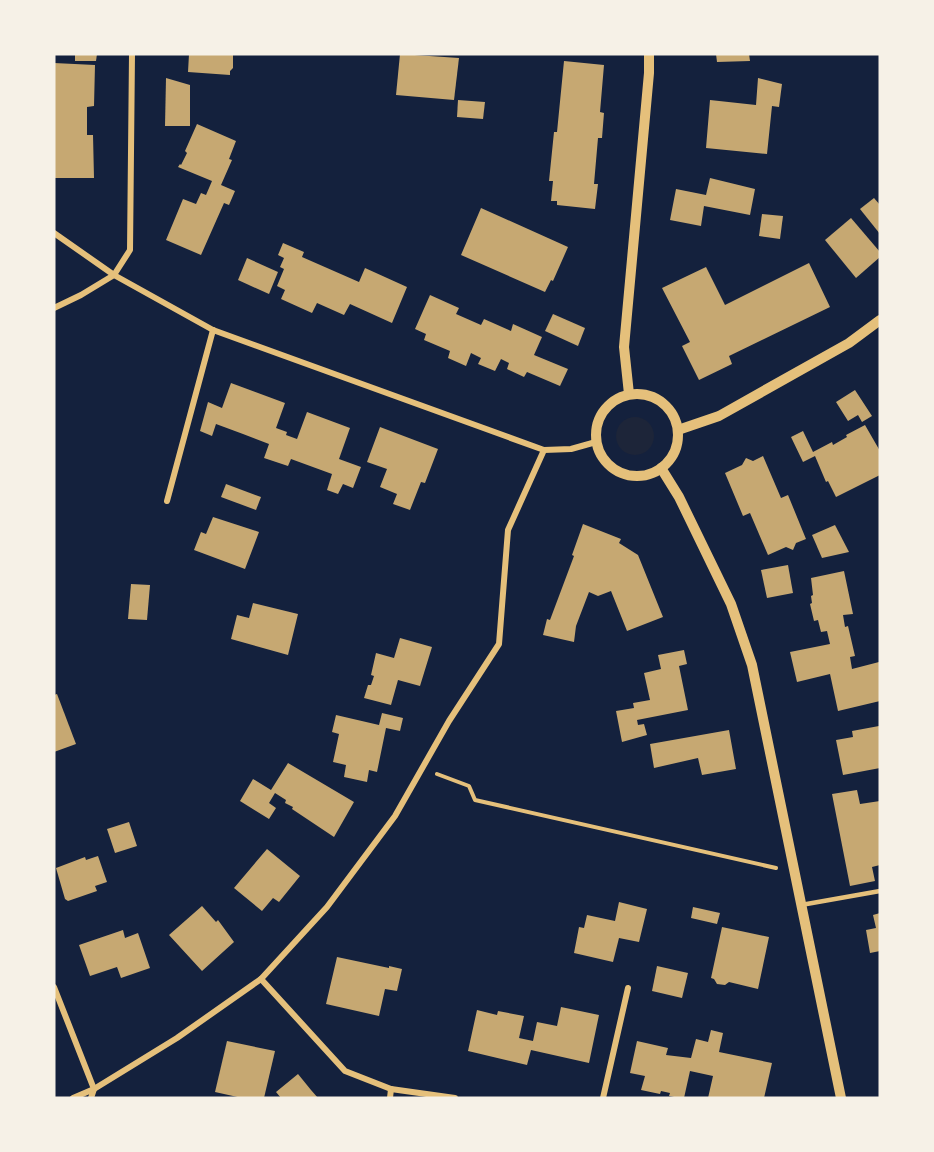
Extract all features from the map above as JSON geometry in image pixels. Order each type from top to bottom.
[{"type":"street","points":[[54,308],[114,275],[130,250],[132,54]]},
{"type":"street","points":[[629,394],[624,346],[649,54]]},
{"type":"street","points":[[54,233],[114,275],[213,330],[544,450],[571,449],[596,442]]},
{"type":"street","points":[[678,430],[719,416],[849,343],[880,320]]},
{"type":"street","points":[[167,501],[213,330]]},
{"type":"street","points":[[629,394],[646,395],[661,401],[672,414],[678,430],[675,451],[661,468],[649,474],[635,476],[622,473],[610,466],[601,455],[596,442],[597,426],[603,412],[614,400],[629,394]]},
{"type":"street","points":[[73,1098],[94,1089],[177,1038],[261,979],[327,907],[395,816],[449,721],[499,644],[508,530],[544,450]]},
{"type":"street","points":[[661,468],[690,518],[731,604],[752,665],[841,1098]]},
{"type":"street","points":[[261,979],[345,1071],[392,1089],[455,1098]]},
{"type":"street","points":[[54,987],[94,1089],[91,1098]]},
{"type":"street","points":[[603,1098],[628,988]]},
{"type":"street","points":[[390,1098],[392,1089]]},
{"type":"lane","points":[[801,905],[880,891]]},
{"type":"path","points":[[422,768],[469,786],[475,800],[795,872]]},
{"type":"shaded area","points":[[635,417],[649,422],[654,436],[649,450],[635,455],[621,450],[616,436],[621,422]]},
{"type":"building","points":[[75,54],[97,54],[96,61],[75,61]]},
{"type":"building","points":[[189,54],[233,54],[233,68],[230,75],[188,72]]},
{"type":"building","points":[[400,54],[459,58],[454,100],[396,95]]},
{"type":"building","points":[[716,54],[749,54],[750,61],[717,62]]},
{"type":"building","points":[[564,61],[604,65],[600,112],[604,113],[602,138],[598,138],[594,184],[598,184],[595,209],[557,205],[557,201],[551,201],[553,181],[549,181],[554,132],[557,132]]},
{"type":"building","points":[[54,63],[95,65],[94,106],[87,107],[87,135],[93,135],[94,178],[54,178]]},
{"type":"building","points":[[166,78],[190,85],[190,126],[165,126]]},
{"type":"building","points":[[758,78],[782,84],[779,107],[772,106],[767,154],[706,148],[710,100],[756,105]]},
{"type":"building","points":[[458,100],[485,102],[483,119],[457,117]]},
{"type":"building","points":[[197,124],[236,141],[229,159],[232,160],[221,185],[235,191],[229,205],[224,203],[201,255],[166,240],[183,199],[196,204],[201,193],[206,195],[212,181],[178,167],[187,153],[185,151]]},
{"type":"building","points":[[710,178],[755,189],[750,215],[704,206],[701,226],[670,220],[676,189],[706,195]]},
{"type":"building","points":[[874,198],[880,205],[880,234],[860,209]]},
{"type":"building","points":[[481,208],[568,247],[553,281],[551,280],[545,292],[461,255]]},
{"type":"building","points":[[762,214],[783,216],[780,239],[759,236]]},
{"type":"building","points":[[851,218],[880,252],[880,257],[856,278],[825,240]]},
{"type":"building","points":[[283,243],[304,252],[302,257],[359,282],[365,268],[407,287],[392,323],[350,304],[344,315],[317,303],[312,313],[281,299],[285,290],[277,286],[284,269],[280,267],[284,258],[278,255]]},
{"type":"building","points":[[247,258],[278,272],[269,294],[238,280]]},
{"type":"building","points":[[809,263],[830,307],[729,356],[732,364],[699,380],[682,346],[690,342],[662,288],[706,267],[725,305]]},
{"type":"building","points":[[430,295],[459,308],[456,314],[481,325],[484,319],[511,331],[513,324],[542,337],[534,355],[568,369],[560,386],[527,372],[524,377],[507,369],[509,363],[501,359],[495,371],[478,364],[481,358],[471,353],[466,366],[448,358],[450,351],[424,340],[426,334],[415,329]]},
{"type":"building","points":[[553,314],[585,328],[578,346],[545,331]]},
{"type":"building","points":[[231,383],[285,403],[276,428],[287,432],[286,435],[297,439],[307,412],[350,428],[339,459],[361,467],[353,488],[343,484],[338,494],[327,490],[332,474],[291,459],[288,466],[264,458],[269,444],[243,434],[216,424],[212,436],[200,431],[208,402],[222,408]]},
{"type":"building","points":[[855,390],[872,416],[862,422],[858,415],[848,421],[836,402]]},
{"type":"building","points":[[865,425],[880,451],[880,475],[836,497],[828,481],[826,482],[815,456],[803,462],[791,437],[803,431],[813,452],[832,442],[833,445]]},
{"type":"building","points":[[380,427],[438,449],[425,483],[421,482],[410,510],[393,504],[397,494],[380,487],[387,469],[367,462]]},
{"type":"building","points":[[763,456],[781,498],[788,495],[806,539],[796,543],[793,550],[786,547],[768,555],[750,513],[743,516],[725,473],[742,465],[746,458],[753,461]]},
{"type":"building","points":[[226,484],[261,497],[256,510],[221,497]]},
{"type":"building","points":[[213,517],[259,532],[245,569],[194,550],[201,532],[206,534]]},
{"type":"building","points":[[583,524],[621,539],[619,543],[638,555],[663,617],[627,631],[611,591],[598,596],[589,592],[576,626],[574,642],[543,635],[547,619],[550,620],[574,556],[572,555]]},
{"type":"building","points":[[835,525],[849,552],[822,558],[812,535]]},
{"type":"building","points":[[788,565],[793,593],[767,598],[761,570]]},
{"type":"building","points":[[844,571],[853,614],[843,615],[855,656],[850,657],[852,669],[879,662],[880,701],[838,711],[830,674],[797,682],[790,652],[830,644],[827,631],[821,632],[818,620],[814,621],[810,604],[813,595],[811,578]]},
{"type":"building","points":[[131,584],[150,585],[147,620],[128,619]]},
{"type":"building","points":[[253,603],[298,614],[288,655],[231,639],[237,615],[249,618]]},
{"type":"building","points":[[400,638],[432,647],[420,686],[398,680],[391,705],[364,698],[374,676],[371,675],[376,653],[394,658]]},
{"type":"building","points":[[684,650],[687,664],[679,666],[688,710],[637,720],[638,725],[644,724],[647,735],[622,742],[616,711],[634,708],[633,703],[650,700],[644,673],[661,669],[658,655]]},
{"type":"building","points":[[57,694],[76,744],[54,752],[54,695]]},
{"type":"building","points":[[382,713],[403,718],[400,731],[386,728],[377,772],[369,770],[367,782],[344,777],[346,765],[333,762],[339,734],[332,732],[336,715],[379,725]]},
{"type":"building","points":[[879,726],[880,768],[843,775],[836,740],[853,737],[852,731]]},
{"type":"building","points":[[729,730],[736,769],[702,775],[698,758],[654,768],[650,744]]},
{"type":"building","points":[[288,763],[354,802],[334,837],[292,809],[293,807],[285,803],[286,800],[275,793],[269,803],[276,808],[269,819],[240,801],[253,779],[271,790]]},
{"type":"building","points":[[857,790],[860,804],[880,801],[880,865],[872,867],[875,881],[850,886],[832,794]]},
{"type":"building","points":[[129,822],[137,846],[115,853],[107,829]]},
{"type":"building","points":[[267,849],[300,876],[279,902],[273,898],[262,911],[234,888]]},
{"type":"building","points":[[98,856],[107,882],[95,886],[97,891],[68,901],[65,899],[56,868],[85,857],[86,860]]},
{"type":"building","points":[[619,902],[647,909],[639,942],[619,938],[613,962],[574,953],[579,927],[584,928],[587,915],[615,921]]},
{"type":"building","points":[[202,906],[216,922],[218,920],[234,942],[202,971],[169,935]]},
{"type":"building","points":[[693,907],[720,913],[717,924],[691,918]]},
{"type":"building","points":[[880,913],[880,951],[870,953],[866,930],[876,928],[873,915]]},
{"type":"building","points":[[722,927],[769,937],[758,989],[729,982],[725,985],[717,984],[711,978]]},
{"type":"building","points":[[123,930],[125,938],[138,933],[150,968],[121,978],[117,967],[90,976],[79,945]]},
{"type":"building","points":[[337,957],[402,969],[397,991],[385,989],[379,1016],[326,1004]]},
{"type":"building","points":[[657,966],[688,973],[682,998],[652,991]]},
{"type":"building","points":[[561,1007],[599,1015],[589,1063],[531,1050],[527,1065],[468,1051],[477,1010],[497,1015],[498,1011],[524,1016],[519,1038],[533,1041],[537,1022],[557,1026]]},
{"type":"building","points":[[711,1030],[723,1033],[719,1052],[772,1063],[764,1098],[708,1098],[713,1076],[690,1071],[684,1098],[669,1096],[670,1093],[661,1091],[660,1094],[641,1090],[645,1076],[630,1073],[637,1041],[668,1048],[666,1055],[691,1058],[696,1039],[708,1042]]},
{"type":"building","points":[[227,1041],[275,1051],[264,1098],[242,1098],[215,1092]]},
{"type":"building","points":[[298,1074],[318,1098],[281,1098],[276,1092]]}]
